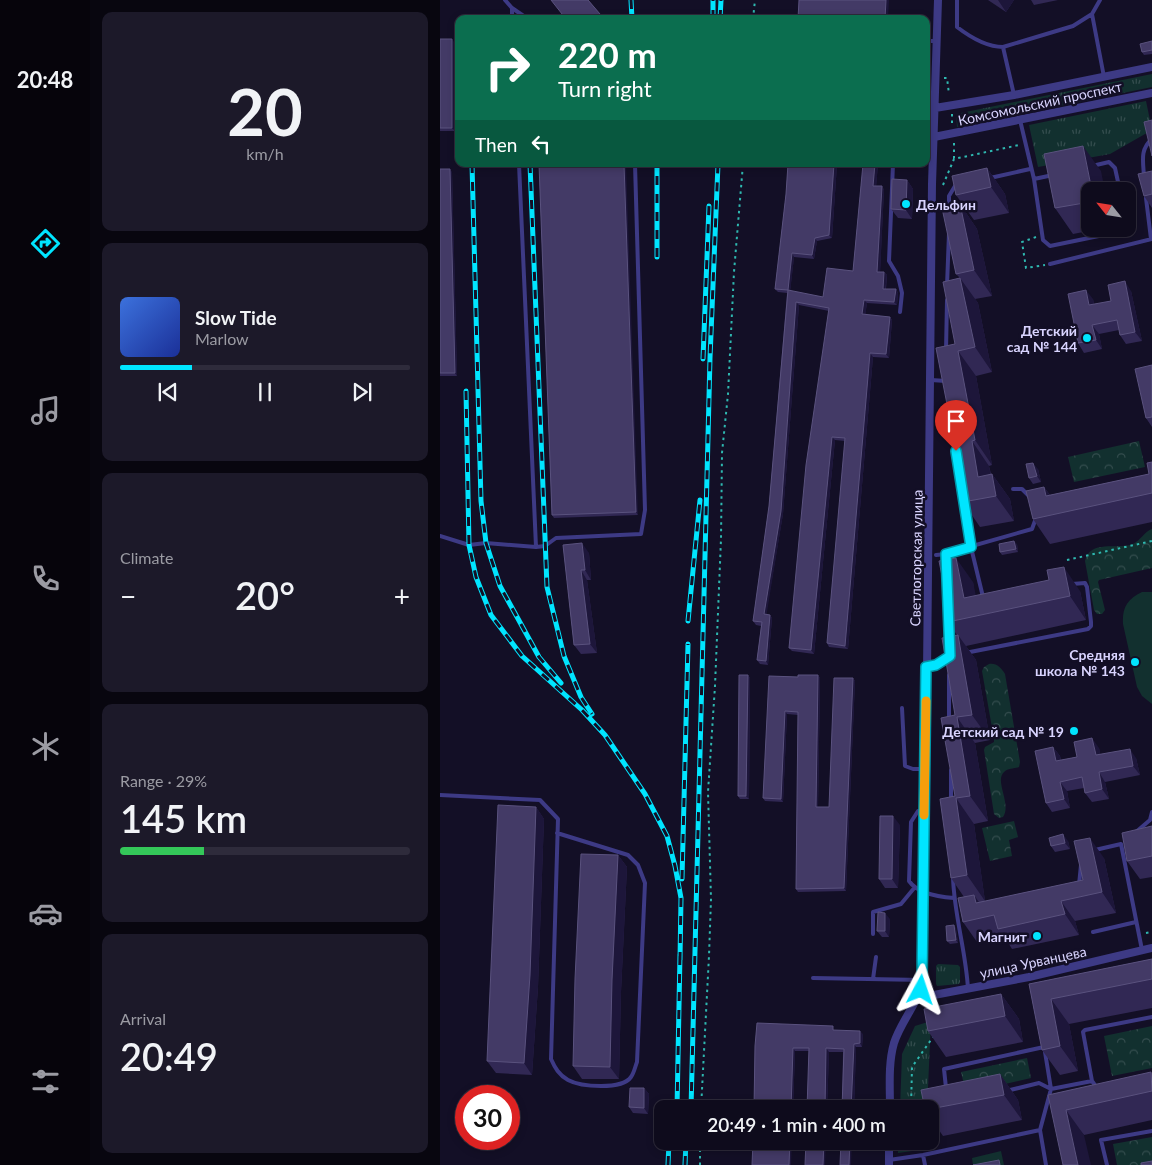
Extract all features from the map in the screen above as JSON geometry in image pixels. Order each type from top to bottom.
[{"type":"street","name":"Светлогорская улица","points":[[890,1100],[891,1060],[895,1042],[918,998],[922,980],[931,380],[930,157],[934,137],[938,0]]},
{"type":"street","name":"Комсомольский проспект","points":[[934,108],[1014,95],[1152,67]]},
{"type":"street","name":"Комсомольский проспект","points":[[934,137],[1152,93]]},
{"type":"street","name":"улица Урванцева","points":[[918,998],[968,989],[1030,982],[1152,948]]},
{"type":"street","points":[[889,1163],[890,1150]]},
{"type":"lane","points":[[505,0],[522,15]]},
{"type":"lane","points":[[957,0],[957,27],[969,36],[995,47],[1003,47],[1073,26],[1092,14],[1100,0]]},
{"type":"lane","points":[[512,8],[512,15]]},
{"type":"lane","points":[[1092,14],[1104,77]]},
{"type":"lane","points":[[930,41],[937,41]]},
{"type":"lane","points":[[1003,47],[1014,95]]},
{"type":"lane","points":[[1020,120],[1034,179],[1043,240],[1050,246],[1089,238]]},
{"type":"lane","points":[[1145,183],[1142,156],[1146,145],[1152,139]]},
{"type":"lane","points":[[1090,166],[1109,162],[1115,168],[1118,182]]},
{"type":"lane","points":[[519,167],[536,547]]},
{"type":"lane","points":[[440,536],[469,545],[486,543],[536,547],[545,546],[556,538],[641,534],[645,510],[635,167]]},
{"type":"lane","points":[[893,167],[888,261],[898,276],[902,293],[900,312]]},
{"type":"lane","points":[[983,179],[1030,168]]},
{"type":"lane","points":[[1034,179],[1062,173]]},
{"type":"lane","points":[[949,215],[949,196],[954,186],[964,184]]},
{"type":"lane","points":[[1050,264],[1151,239],[1146,192]]},
{"type":"lane","points":[[946,361],[949,225]]},
{"type":"lane","points":[[946,371],[947,390]]},
{"type":"lane","points":[[931,380],[946,380]]},
{"type":"lane","points":[[1013,489],[1022,489],[1034,501]]},
{"type":"lane","points":[[962,493],[971,547],[984,601]]},
{"type":"lane","points":[[928,554],[946,554],[1032,529],[1037,514]]},
{"type":"lane","points":[[946,554],[947,573]]},
{"type":"lane","points":[[926,667],[936,665],[950,656],[1088,628],[1091,626],[1091,622],[1087,587],[1085,583],[1080,582],[1066,584]]},
{"type":"lane","points":[[948,619],[949,665]]},
{"type":"lane","points":[[949,674],[950,730]]},
{"type":"lane","points":[[902,708],[905,766],[912,769],[926,769]]},
{"type":"lane","points":[[950,760],[952,809]]},
{"type":"lane","points":[[440,795],[540,800],[558,819],[551,1059],[556,1070],[568,1080],[582,1085],[620,1085],[631,1077],[637,1062],[645,884],[638,866],[628,855],[558,833]]},
{"type":"lane","points":[[924,811],[918,811],[911,822],[909,881],[923,892],[954,898]]},
{"type":"lane","points":[[1090,851],[1121,844],[1150,820],[1152,812]]},
{"type":"lane","points":[[1121,844],[1142,950]]},
{"type":"lane","points":[[1079,889],[1082,862]]},
{"type":"lane","points":[[953,868],[954,898],[967,969],[968,989]]},
{"type":"lane","points":[[873,934],[873,912],[901,904],[916,887]]},
{"type":"lane","points":[[958,916],[967,914]]},
{"type":"lane","points":[[1093,932],[1136,922]]},
{"type":"lane","points":[[873,979],[876,957]]},
{"type":"lane","points":[[813,978],[922,980]]},
{"type":"lane","points":[[1100,1092],[1092,1081],[1083,1032],[1152,1017]]},
{"type":"lane","points":[[1042,1038],[1051,1089],[1040,1130],[1046,1165]]},
{"type":"lane","points":[[947,1096],[944,1069],[1044,1046]]},
{"type":"lane","points":[[1002,1092],[1039,1083],[1051,1089],[1092,1081]]},
{"type":"lane","points":[[889,1163],[1040,1130]]},
{"type":"lane","points":[[1107,1165],[1101,1140],[1152,1130]]},
{"type":"lane","points":[[923,1155],[925,1165]]},
{"type":"path","points":[[754,15],[755,0]]},
{"type":"path","points":[[947,78],[949,94]]},
{"type":"path","points":[[952,114],[952,126]]},
{"type":"path","points":[[943,185],[954,159],[954,144]]},
{"type":"path","points":[[954,159],[1025,144]]},
{"type":"path","points":[[701,1100],[711,899],[708,792],[715,686],[721,539],[722,453],[728,394],[734,272],[743,167]]},
{"type":"path","points":[[1042,235],[1022,242],[1026,268],[1050,264]]},
{"type":"path","points":[[1067,560],[1152,540]]},
{"type":"path","points":[[911,1100],[912,1067],[934,1036]]},
{"type":"path","points":[[700,1150],[700,1165]]},
{"type":"green space","points":[[1152,74],[1152,87],[957,127],[956,114]]},
{"type":"green space","points":[[1146,101],[1152,130],[1110,154],[1038,167],[1029,125]]},
{"type":"green space","points":[[1139,441],[1145,467],[1074,482],[1068,457]]},
{"type":"green space","points":[[1152,529],[1152,568],[1099,580],[1105,610],[1102,614],[1097,614],[1094,610],[1085,561],[1088,554],[1092,550],[1105,546],[1127,546],[1133,544]]},
{"type":"green space","points":[[1142,592],[1152,592],[1152,704],[1142,696],[1137,687],[1123,624],[1123,613],[1126,605]]},
{"type":"green space","points":[[989,664],[999,666],[1005,674],[1020,762],[1019,767],[1007,770],[1001,776],[1006,806],[1003,817],[999,818],[994,814],[984,750],[985,747],[994,742],[982,671]]},
{"type":"green space","points":[[1014,821],[1018,837],[1009,840],[1012,856],[990,861],[982,828]]},
{"type":"green space","points":[[938,964],[958,965],[960,967],[959,984],[937,986],[936,966]]},
{"type":"green space","points":[[931,1021],[927,1100],[900,1100],[902,1054],[915,1026]]},
{"type":"green space","points":[[1152,1026],[1152,1068],[1112,1076],[1104,1036]]},
{"type":"green space","points":[[1027,1058],[1031,1078],[966,1093],[961,1072]]},
{"type":"green space","points":[[1152,1137],[1152,1163],[1117,1165],[1113,1144]]},
{"type":"green space","points":[[898,1150],[919,1150],[898,1153]]},
{"type":"green space","points":[[1001,1151],[1004,1165],[973,1165],[972,1158]]},
{"type":"building","points":[[551,0],[588,0],[600,14],[599,15],[563,15]]},
{"type":"building","points":[[799,0],[886,0],[885,15],[798,15]]},
{"type":"building","points":[[440,39],[452,39],[452,128],[440,128]]},
{"type":"building","points":[[1152,41],[1152,50],[1142,52],[1140,44]]},
{"type":"building","points":[[1152,120],[1152,156],[1144,122]]},
{"type":"building","points":[[1083,146],[1090,182],[1081,182],[1081,204],[1055,208],[1044,154]]},
{"type":"building","points":[[539,167],[624,167],[636,512],[552,515]]},
{"type":"building","points":[[788,167],[834,167],[829,235],[815,238],[812,255],[792,253],[788,290],[775,289]]},
{"type":"building","points":[[863,167],[875,167],[873,186],[882,186],[877,272],[884,272],[883,289],[896,289],[894,302],[864,300],[862,314],[890,317],[886,354],[870,353],[845,646],[827,643],[845,438],[832,437],[811,650],[789,648],[806,465],[829,308],[796,302],[781,511],[764,614],[770,615],[766,661],[757,660],[762,622],[753,621],[769,506],[788,290],[823,297],[827,268],[853,271]]},
{"type":"building","points":[[987,168],[991,187],[956,195],[952,176]]},
{"type":"building","points":[[440,169],[450,169],[455,373],[440,373]]},
{"type":"building","points":[[1152,171],[1152,194],[1144,196],[1138,174]]},
{"type":"building","points":[[892,179],[907,180],[906,210],[891,209]]},
{"type":"building","points":[[960,204],[974,270],[956,274],[942,208]]},
{"type":"building","points":[[960,278],[975,347],[958,351],[975,440],[972,441],[978,477],[992,474],[996,496],[963,502],[951,440],[954,440],[936,348],[955,344],[943,282]]},
{"type":"building","points":[[1125,281],[1135,332],[1120,335],[1117,320],[1092,325],[1096,340],[1078,343],[1068,294],[1086,290],[1089,305],[1111,301],[1108,285]]},
{"type":"building","points":[[1152,365],[1152,417],[1146,418],[1135,369]]},
{"type":"building","points":[[1152,462],[1152,493],[1033,519],[1026,491],[1044,487],[1046,496],[1149,474],[1147,463]]},
{"type":"building","points":[[1033,463],[1037,476],[1029,478],[1026,464]]},
{"type":"building","points":[[1014,541],[1016,549],[1000,552],[999,544]]},
{"type":"building","points":[[582,543],[585,570],[581,570],[590,644],[574,645],[563,545]]},
{"type":"building","points":[[956,558],[964,598],[1049,580],[1047,570],[1064,567],[1070,596],[948,622],[944,606],[948,606],[939,561]]},
{"type":"building","points":[[958,635],[972,715],[957,717],[970,796],[956,798],[967,875],[951,878],[940,799],[955,796],[941,718],[955,715],[942,638]]},
{"type":"building","points":[[739,675],[748,675],[746,796],[738,796]]},
{"type":"building","points":[[798,675],[818,675],[816,807],[829,807],[834,678],[853,678],[844,888],[796,889],[798,712],[785,711],[781,799],[763,798],[769,676],[798,677]]},
{"type":"building","points":[[1092,738],[1096,755],[1130,749],[1133,766],[1099,772],[1102,789],[1085,793],[1082,777],[1060,782],[1064,799],[1046,803],[1035,751],[1053,747],[1056,761],[1077,757],[1074,742]]},
{"type":"building","points":[[498,805],[536,807],[530,975],[524,1063],[487,1061]]},
{"type":"building","points":[[880,816],[893,816],[892,879],[879,879]]},
{"type":"building","points":[[1152,826],[1152,856],[1127,861],[1122,833]]},
{"type":"building","points":[[1063,834],[1065,843],[1051,846],[1049,838]]},
{"type":"building","points":[[1090,838],[1102,892],[1061,901],[1065,914],[998,929],[994,915],[963,922],[958,898],[974,895],[976,903],[1083,880],[1074,841]]},
{"type":"building","points":[[581,854],[618,855],[610,1067],[573,1066]]},
{"type":"building","points":[[878,912],[885,913],[885,931],[877,931]]},
{"type":"building","points":[[954,925],[956,940],[947,941],[946,926]]},
{"type":"building","points":[[1152,959],[1152,979],[1051,999],[1060,1046],[1042,1050],[1029,984]]},
{"type":"building","points":[[1001,994],[1005,1016],[928,1031],[924,1009]]},
{"type":"building","points":[[757,1023],[833,1026],[833,1030],[860,1031],[860,1043],[854,1044],[851,1100],[842,1100],[844,1049],[826,1048],[825,1100],[807,1100],[809,1048],[793,1048],[791,1100],[754,1100]]},
{"type":"building","points":[[1151,1072],[1152,1091],[1066,1110],[1078,1165],[1063,1165],[1048,1095]]},
{"type":"building","points":[[1000,1074],[1004,1095],[939,1107],[939,1100],[923,1100],[921,1090]]},
{"type":"building","points":[[630,1088],[644,1088],[644,1108],[629,1107]]},
{"type":"building","points":[[753,1150],[790,1150],[789,1165],[752,1165]]},
{"type":"building","points":[[806,1150],[824,1150],[823,1165],[805,1165]]},
{"type":"building","points":[[841,1150],[850,1150],[849,1165],[840,1165]]},
{"type":"building","points":[[999,1160],[1000,1165],[973,1165]]},
{"type":"building","points":[[1152,1161],[1152,1165],[1141,1165],[1141,1163]]},
{"type":"railway","points":[[631,0],[632,15]]},
{"type":"railway","points":[[713,0],[713,15]]},
{"type":"railway","points":[[720,15],[721,0]]},
{"type":"railway","points":[[472,167],[481,501],[486,543],[500,586],[539,657],[561,683]]},
{"type":"railway","points":[[530,167],[547,587],[564,656],[581,697],[592,714]]},
{"type":"railway","points":[[657,167],[657,257]]},
{"type":"railway","points":[[691,1100],[710,358],[718,167]]},
{"type":"railway","points":[[703,359],[709,206]]},
{"type":"railway","points":[[466,391],[469,545],[476,577],[491,615],[522,656],[582,710],[605,735],[645,794],[667,836],[675,866],[681,898],[680,960]]},
{"type":"railway","points":[[688,621],[700,500]]},
{"type":"railway","points":[[682,879],[688,644]]},
{"type":"railway","points":[[677,1100],[680,954]]},
{"type":"railway","points":[[668,1165],[669,1150]]},
{"type":"railway","points":[[685,1165],[686,1150]]},
{"type":"slow traffic","points":[[924,815],[926,701]]},
{"type":"place","name":"Дельфин","points":[[906,204]]},
{"type":"place","name":"Детский сад № 144","points":[[1087,338]]},
{"type":"place","name":"Средняя школа № 143","points":[[1135,662]]},
{"type":"place","name":"Детский сад № 19","points":[[1074,731]]},
{"type":"place","name":"Магнит","points":[[1037,936]]},
{"type":"route","points":[[921,990],[926,769],[926,667],[936,665],[950,656],[946,554],[971,547],[956,451]]}]
